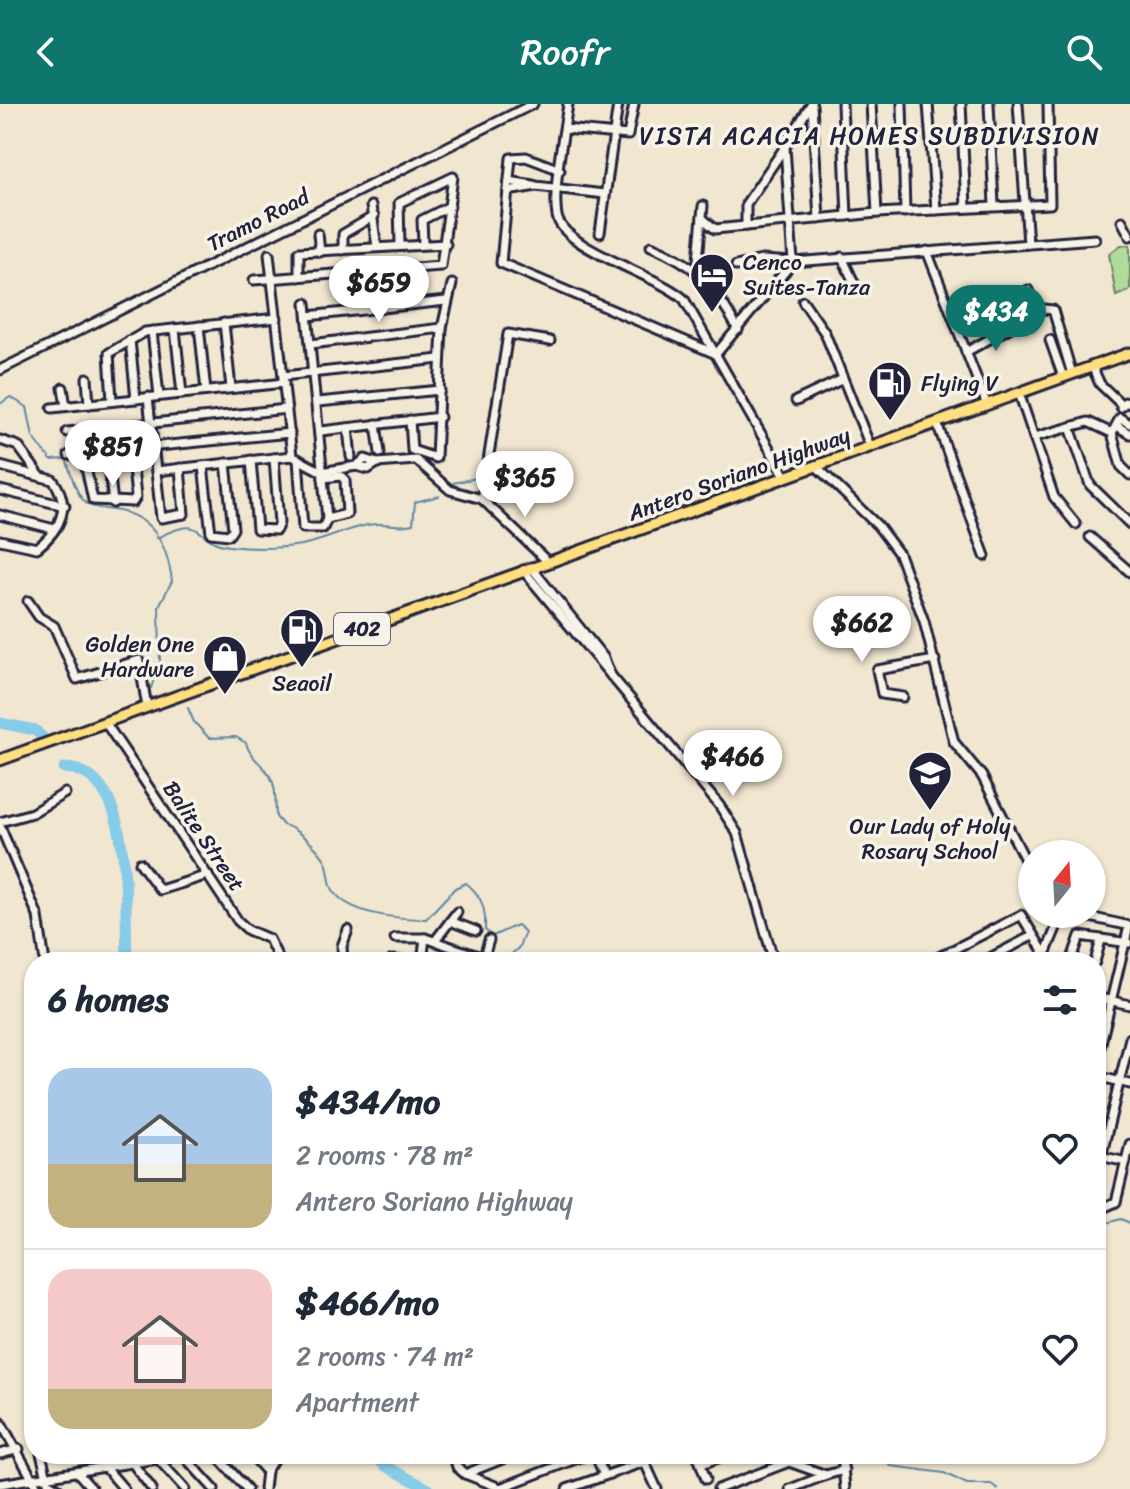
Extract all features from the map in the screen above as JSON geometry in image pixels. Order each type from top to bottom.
[{"type":"main road","name":"Antero Soriano Highway","points":[[0,760],[1130,353]]},
{"type":"street","name":"Tramo Road","points":[[0,370],[533,104]]},
{"type":"street","points":[[568,104],[556,214],[565,232],[594,252],[672,288],[694,313],[785,476]]},
{"type":"street","points":[[600,233],[618,104]]},
{"type":"street","points":[[565,129],[630,134],[634,104]]},
{"type":"street","points":[[746,226],[744,208],[748,199],[811,104]]},
{"type":"street","points":[[811,104],[819,219]]},
{"type":"street","points":[[842,104],[847,216]]},
{"type":"street","points":[[871,104],[877,213]]},
{"type":"street","points":[[902,104],[905,212]]},
{"type":"street","points":[[928,104],[936,210]]},
{"type":"street","points":[[961,104],[966,207]]},
{"type":"street","points":[[989,104],[994,205]]},
{"type":"street","points":[[1018,104],[1028,244]]},
{"type":"street","points":[[702,218],[715,229],[877,213],[1052,202],[1048,104]]},
{"type":"street","points":[[716,354],[793,262],[785,147]]},
{"type":"street","points":[[560,170],[514,155],[501,263],[716,354]]},
{"type":"street","points":[[254,280],[441,266],[455,166]]},
{"type":"street","points":[[400,245],[399,203],[453,177]]},
{"type":"street","points":[[509,181],[604,194]]},
{"type":"street","points":[[508,191],[536,186]]},
{"type":"street","points":[[371,206],[377,247]]},
{"type":"street","points":[[423,243],[422,220],[450,206]]},
{"type":"street","points":[[697,271],[703,206]]},
{"type":"street","points":[[343,250],[343,234],[374,216]]},
{"type":"street","points":[[1122,221],[1130,236]]},
{"type":"street","points":[[318,234],[320,252]]},
{"type":"street","points":[[736,266],[762,260],[793,262],[1095,239]]},
{"type":"street","points":[[299,277],[297,253],[446,244]]},
{"type":"street","points":[[651,246],[697,271],[721,297],[738,330]]},
{"type":"street","points":[[927,251],[987,405]]},
{"type":"street","points":[[269,254],[303,528],[323,528],[327,519],[321,431],[306,303]]},
{"type":"street","points":[[842,257],[856,287]]},
{"type":"street","points":[[410,420],[412,450],[436,458],[442,328],[452,284]]},
{"type":"street","points":[[1028,290],[1035,308],[1053,310],[1068,376]]},
{"type":"street","points":[[308,316],[446,301]]},
{"type":"street","points":[[803,301],[825,333],[870,446]]},
{"type":"street","points":[[112,401],[109,353],[130,340],[152,331],[277,318]]},
{"type":"street","points":[[224,323],[231,388]]},
{"type":"street","points":[[199,326],[206,391]]},
{"type":"street","points":[[966,352],[1011,327]]},
{"type":"street","points":[[311,344],[442,328]]},
{"type":"street","points":[[175,329],[182,394]]},
{"type":"street","points":[[152,331],[159,396]]},
{"type":"street","points":[[482,499],[508,334],[550,341]]},
{"type":"street","points":[[130,340],[136,399]]},
{"type":"street","points":[[1050,340],[1068,376]]},
{"type":"street","points":[[52,408],[231,388],[314,372],[440,359]]},
{"type":"street","points":[[1092,366],[1100,384],[1130,424]]},
{"type":"street","points":[[87,378],[89,404]]},
{"type":"street","points":[[796,401],[843,379]]},
{"type":"street","points":[[63,388],[66,406]]},
{"type":"street","points":[[318,402],[440,390]]},
{"type":"street","points":[[1019,393],[1054,497],[1076,524]]},
{"type":"street","points":[[148,397],[160,515],[164,518],[184,514],[180,468]]},
{"type":"street","points":[[67,432],[287,409]]},
{"type":"street","points":[[1035,437],[1122,415]]},
{"type":"street","points":[[1122,415],[1130,434]]},
{"type":"street","points":[[1122,415],[1121,466],[1130,475]]},
{"type":"street","points":[[321,431],[440,417]]},
{"type":"street","points":[[937,423],[985,556]]},
{"type":"street","points":[[376,424],[380,453]]},
{"type":"street","points":[[1070,427],[1090,485],[1130,524]]},
{"type":"street","points":[[348,428],[351,457]]},
{"type":"street","points":[[69,455],[290,433]]},
{"type":"street","points":[[0,440],[18,446],[40,476]]},
{"type":"street","points":[[83,454],[90,496],[99,503],[133,502],[136,497],[131,448]]},
{"type":"street","points":[[107,451],[113,503]]},
{"type":"street","points":[[156,471],[295,457],[323,475],[341,476],[345,480],[347,514],[327,519]]},
{"type":"street","points":[[251,460],[257,529],[276,530],[279,523],[274,458]]},
{"type":"street","points":[[323,475],[356,466],[365,459],[377,463],[418,460],[450,490],[482,499],[547,561]]},
{"type":"street","points":[[203,466],[211,533],[229,535],[233,529],[226,463]]},
{"type":"street","points":[[815,465],[878,526],[899,554],[935,660],[954,742],[982,776],[1018,846]]},
{"type":"street","points":[[0,466],[40,476],[56,484],[65,506],[54,529],[37,548],[0,540]]},
{"type":"street","points":[[0,490],[65,506]]},
{"type":"street","points":[[0,515],[54,529]]},
{"type":"street","points":[[1090,537],[1130,572]]},
{"type":"street","points":[[527,569],[604,658],[611,676],[719,805],[737,833],[771,952]]},
{"type":"street","points":[[28,601],[39,617],[54,626],[77,679],[139,660],[147,707]]},
{"type":"street","points":[[903,697],[882,694],[877,670],[881,666],[935,660]]},
{"type":"street","name":"Balite Street","points":[[105,722],[243,927],[269,939],[275,952]]},
{"type":"street","points":[[43,952],[38,916],[0,824],[32,813],[65,793]]},
{"type":"street","points":[[140,863],[160,890],[208,875]]},
{"type":"street","points":[[435,941],[457,912]]},
{"type":"street","points":[[949,952],[1018,917]]},
{"type":"street","points":[[450,921],[476,931]]},
{"type":"street","points":[[1106,921],[1129,926],[1128,942],[1106,1025]]},
{"type":"street","points":[[1028,928],[1041,952]]},
{"type":"street","points":[[1046,952],[1056,928]]},
{"type":"street","points":[[342,952],[348,930]]},
{"type":"street","points":[[1001,952],[1032,936]]},
{"type":"street","points":[[1074,952],[1080,936],[1128,942]]},
{"type":"street","points":[[395,938],[425,938],[463,952]]},
{"type":"street","points":[[423,952],[425,938]]},
{"type":"street","points":[[485,952],[489,940]]},
{"type":"street","points":[[1098,952],[1101,940]]},
{"type":"street","points":[[1106,1000],[1130,1005]]},
{"type":"street","points":[[1106,1126],[1130,1038]]},
{"type":"street","points":[[1106,1079],[1130,1084]]},
{"type":"street","points":[[1106,1206],[1116,1202],[1130,1144]]},
{"type":"street","points":[[1106,1158],[1126,1162]]},
{"type":"street","points":[[0,1421],[24,1458]]},
{"type":"street","points":[[0,1454],[19,1449]]},
{"type":"street","points":[[27,1464],[38,1489]]},
{"type":"street","points":[[49,1483],[77,1472],[139,1464]]},
{"type":"street","points":[[163,1464],[185,1489]]},
{"type":"street","points":[[194,1464],[214,1489]]},
{"type":"street","points":[[224,1464],[247,1489]]},
{"type":"street","points":[[260,1464],[266,1471]]},
{"type":"street","points":[[264,1489],[266,1471],[271,1464]]},
{"type":"street","points":[[456,1464],[465,1474],[501,1489],[566,1464]]},
{"type":"street","points":[[465,1474],[490,1464]]},
{"type":"street","points":[[598,1464],[604,1475]]},
{"type":"street","points":[[567,1489],[629,1464]]},
{"type":"street","points":[[645,1464],[653,1488]]},
{"type":"street","points":[[702,1464],[706,1479]]},
{"type":"street","points":[[718,1489],[777,1464]]},
{"type":"street","points":[[803,1464],[826,1475]]},
{"type":"street","points":[[843,1464],[845,1489]]},
{"type":"street","points":[[134,1465],[152,1489]]},
{"type":"street","points":[[105,1467],[124,1489]]},
{"type":"street","points":[[790,1489],[844,1470]]},
{"type":"street","points":[[77,1472],[92,1489]]},
{"type":"street","points":[[0,1484],[34,1476],[59,1489]]},
{"type":"green space","points":[[1121,245],[1130,245],[1130,290],[1116,296],[1109,254]]},
{"type":"waterway","points":[[0,404],[10,397],[27,407],[33,437],[51,460],[66,459],[77,491],[86,503],[138,518],[161,543],[172,581],[159,606],[160,661],[151,688]]},
{"type":"waterway","points":[[453,483],[476,478]]},
{"type":"waterway","points":[[494,480],[509,480]]},
{"type":"waterway","points":[[157,538],[192,528],[217,543],[229,546],[270,548],[301,545],[368,525],[413,524],[415,502],[439,496]]},
{"type":"waterway","points":[[188,708],[194,722],[209,738],[236,737],[246,743],[272,781],[276,817],[283,825],[306,838],[322,855],[331,887],[340,898],[375,914],[426,919],[455,888],[466,883],[482,904],[485,930],[493,936],[517,925],[525,932],[514,952]]},
{"type":"waterway","points":[[0,723],[35,730],[42,737]]},
{"type":"waterway","points":[[64,768],[87,775],[104,791],[115,815],[125,875],[127,952]]},
{"type":"waterway","points":[[1106,1223],[1121,1219],[1130,1223]]},
{"type":"waterway","points":[[383,1464],[429,1489]]},
{"type":"waterway","points":[[889,1464],[944,1473],[967,1484],[991,1484],[998,1489]]},
{"type":"place","name":"Cenco Suites-Tanza","points":[[712,314]]},
{"type":"place","name":"Flying V","points":[[890,422]]},
{"type":"place","name":"Seaoil","points":[[302,669]]},
{"type":"place","name":"Golden One Hardware","points":[[225,696]]},
{"type":"place","name":"Our Lady of Holy Rosary School","points":[[930,812]]},
{"type":"district","name":"VISTA ACACIA HOMES SUBDIVISION","points":[[870,136]]}]
